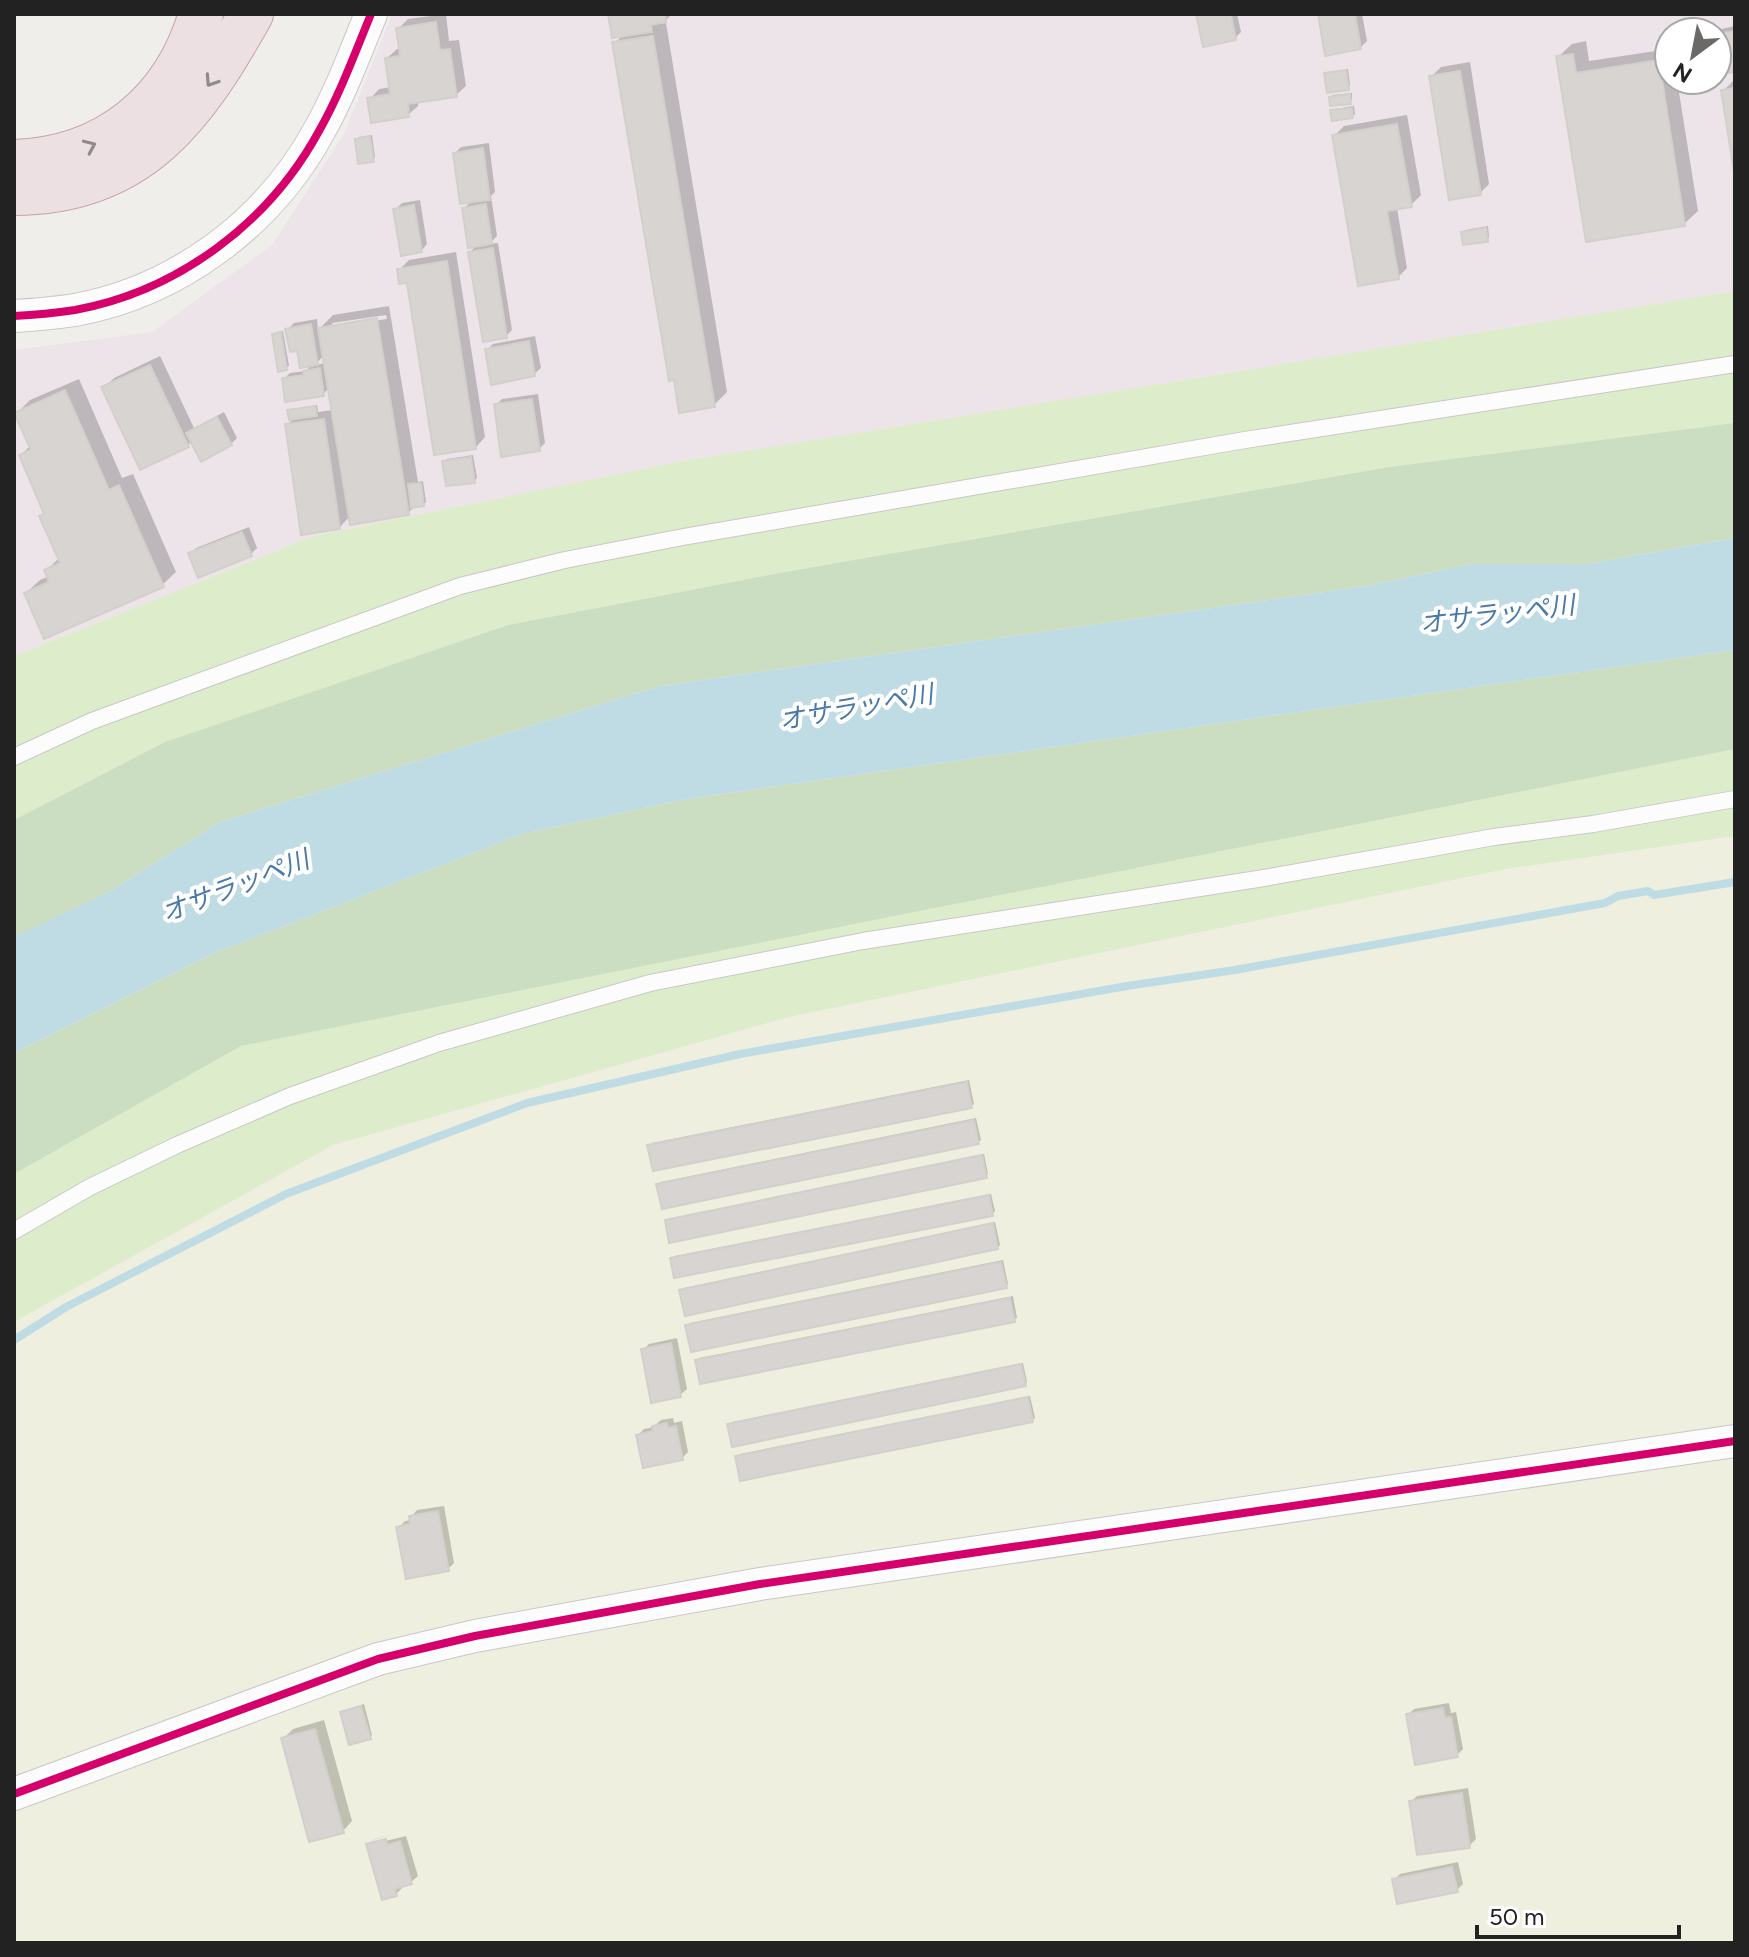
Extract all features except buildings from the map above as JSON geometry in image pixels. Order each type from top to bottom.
[{"type":"highway","points":[[14,162],[57,158],[82,150],[131,122],[149,107],[177,70],[188,51],[201,14]]},
{"type":"highway","points":[[14,193],[75,187],[100,179],[143,153],[181,121],[204,92],[251,14]]},
{"type":"street","points":[[14,316],[77,310],[140,291],[178,273],[232,237],[273,197],[304,156],[330,110],[371,14]]},
{"type":"street","points":[[14,1794],[378,1659],[475,1636],[760,1584],[1735,1441]]},
{"type":"lane","points":[[14,757],[92,721],[460,586],[565,560],[1245,440],[1735,364]]},
{"type":"lane","points":[[14,1231],[90,1187],[290,1096],[439,1043],[650,983],[863,941],[1735,799]]},
{"type":"shaded area","points":[[392,14],[1735,14],[1735,291],[678,462],[314,536],[14,656],[14,350],[152,332],[272,245],[344,134]]},
{"type":"green space","points":[[1735,291],[1735,423],[1389,467],[779,573],[508,625],[165,742],[14,820],[14,656],[314,536],[678,462]]},
{"type":"green space","points":[[1735,423],[1735,538],[1587,564],[1470,564],[1367,586],[660,686],[220,822],[107,893],[14,938],[14,820],[165,742],[508,625],[779,573],[1389,467]]},
{"type":"green space","points":[[1735,650],[1735,749],[241,1046],[14,1174],[14,1053],[212,954],[522,834],[687,799]]},
{"type":"green space","points":[[1735,749],[1735,836],[1506,869],[789,1017],[333,1145],[14,1322],[14,1174],[241,1046]]},
{"type":"green space","points":[[1735,836],[1735,1943],[14,1943],[14,1322],[333,1145],[789,1017],[1506,869]]},
{"type":"water","name":"オサラッペ川","points":[[1735,538],[1735,650],[687,799],[522,834],[212,954],[14,1053],[14,937],[107,893],[220,822],[660,686],[1367,586],[1470,564],[1587,564]]},
{"type":"waterway","points":[[14,1340],[66,1307],[286,1194],[527,1103],[740,1054],[1235,970],[1605,903],[1618,896],[1648,891],[1654,895],[1735,882]]},
{"type":"cycle path","points":[[14,316],[75,310],[113,301],[150,287],[217,248],[247,223],[274,195],[319,131],[371,14]]},
{"type":"cycle path","points":[[14,1794],[378,1659],[475,1636],[760,1584],[1735,1441]]}]
